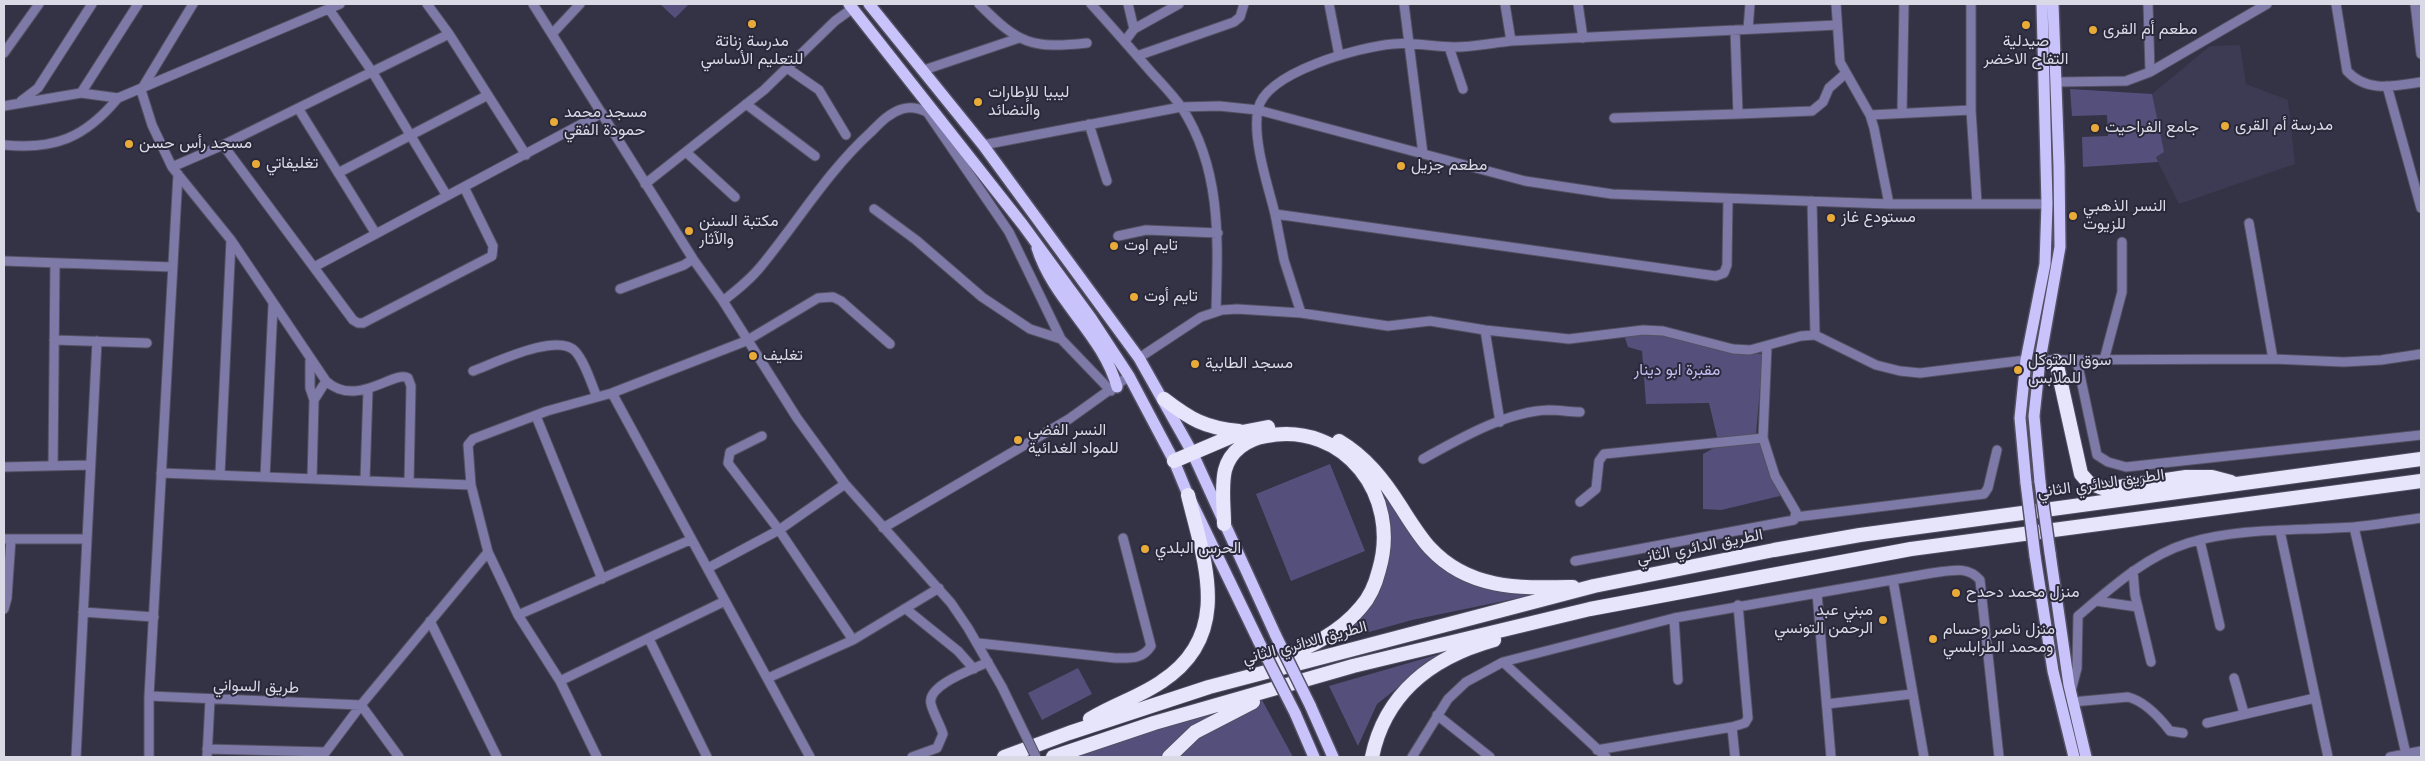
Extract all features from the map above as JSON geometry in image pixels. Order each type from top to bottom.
[{"type":"highway","points":[[2056,361],[2081,474],[2088,484],[2105,489],[2186,477],[2212,476],[2236,484]]},
{"type":"highway","points":[[1164,399],[1187,417],[1205,426],[1242,432]]},
{"type":"highway","points":[[1174,461],[1242,432],[1266,427],[1297,426],[1327,434],[1357,451],[1378,473],[1430,548],[1450,566],[1474,578],[1498,585],[1524,589],[1594,586]]},
{"type":"highway","points":[[1209,687],[1301,651],[1342,626],[1362,606],[1376,582],[1382,560],[1384,537],[1382,514],[1377,496],[1364,471],[1343,453],[1322,440],[1296,434],[1274,434],[1257,437],[1245,443],[1233,454],[1225,470],[1224,524]]},
{"type":"highway","name":"الطريق الدائري الثاني","points":[[1004,757],[1069,733],[1209,687],[1594,586],[1860,535],[2421,459]]},
{"type":"highway","points":[[1053,757],[1145,726],[1290,684],[1446,642],[1590,609],[1911,549],[2421,481]]},
{"type":"highway","points":[[1069,733],[1120,702],[1163,681],[1178,669],[1197,643],[1208,611],[1209,589],[1207,572],[1188,495]]},
{"type":"highway","points":[[1372,757],[1376,738],[1388,713],[1407,688],[1431,667],[1480,644],[1541,628],[1590,609]]},
{"type":"highway","points":[[1169,757],[1195,732],[1290,684]]},
{"type":"main road","points":[[870,4],[984,145],[1139,358],[1164,399],[1192,452],[1333,757]]},
{"type":"main road","points":[[2042,4],[2047,204],[2045,264],[2026,360],[2020,418],[2035,556],[2054,671],[2074,757]]},
{"type":"main road","points":[[2053,4],[2057,82],[2060,247],[2040,360],[2034,416],[2040,482],[2071,698],[2086,757]]},
{"type":"main road","points":[[851,6],[1034,240],[1092,318],[1129,376],[1174,461],[1188,495],[1295,713],[1314,757]]},
{"type":"main road","points":[[875,36],[888,27]]},
{"type":"main road","points":[[1034,240],[1042,265],[1112,368],[1114,389]]},
{"type":"street","points":[[4,53],[38,4]]},
{"type":"street","points":[[21,101],[38,88],[92,4]]},
{"type":"street","points":[[81,92],[138,4]]},
{"type":"street","points":[[193,4],[141,90],[152,125],[175,171],[231,240],[272,305],[326,381],[338,389],[368,390],[399,376],[405,376],[410,380],[409,482]]},
{"type":"street","points":[[4,106],[21,101],[81,92],[118,98],[141,90],[340,4]]},
{"type":"street","points":[[427,4],[449,34],[526,155]]},
{"type":"street","points":[[533,4],[645,184],[693,259],[723,301],[746,341],[797,418],[845,484],[939,588],[959,613],[1002,686],[1036,757]]},
{"type":"street","points":[[552,34],[580,4]]},
{"type":"street","points":[[979,4],[1005,30],[1018,38],[1042,45],[1087,43]]},
{"type":"street","points":[[1091,4],[1181,106],[1211,176],[1218,233],[1216,311]]},
{"type":"street","points":[[1128,4],[1134,29]]},
{"type":"street","points":[[1124,41],[1134,29],[1179,4]]},
{"type":"street","points":[[1137,56],[1234,22],[1240,17],[1244,4]]},
{"type":"street","points":[[1329,4],[1338,55]]},
{"type":"street","points":[[1404,4],[1423,154]]},
{"type":"street","points":[[1505,4],[1511,41]]},
{"type":"street","points":[[1578,4],[1583,38]]},
{"type":"street","points":[[1748,29],[1750,4]]},
{"type":"street","points":[[1836,4],[1839,56],[1845,74],[1870,115],[1881,154],[1889,204]]},
{"type":"street","points":[[1902,112],[1904,4]]},
{"type":"street","points":[[1971,4],[1971,110],[1977,203]]},
{"type":"street","points":[[2148,4],[2150,72]]},
{"type":"street","points":[[2057,82],[2126,81],[2150,72],[2266,4]]},
{"type":"street","points":[[2336,4],[2347,71],[2354,79],[2368,86],[2421,82]]},
{"type":"street","points":[[2415,4],[2421,54]]},
{"type":"street","points":[[645,184],[746,104],[851,6]]},
{"type":"street","points":[[329,9],[373,73],[447,196]]},
{"type":"street","points":[[1301,313],[1284,260],[1257,130],[1258,110],[1262,99],[1272,88],[1295,74],[1338,55],[1392,44],[1410,43],[1449,47],[1511,41],[1837,25]]},
{"type":"street","points":[[1735,30],[1738,114]]},
{"type":"street","points":[[175,171],[223,145],[373,73],[449,34]]},
{"type":"street","points":[[924,70],[1018,38]]},
{"type":"street","points":[[1449,47],[1464,89]]},
{"type":"street","points":[[786,68],[819,90],[846,135]]},
{"type":"street","points":[[1614,118],[1812,110],[1823,102],[1828,88],[1845,74]]},
{"type":"street","points":[[2387,86],[2421,208]]},
{"type":"street","points":[[338,173],[488,95]]},
{"type":"street","points":[[4,145],[22,147],[51,145],[75,137],[110,109],[118,98]]},
{"type":"street","points":[[746,104],[815,156]]},
{"type":"street","points":[[984,145],[1181,106],[1219,106],[1258,110],[1525,181],[1593,191],[1812,202],[2047,204]]},
{"type":"street","points":[[723,301],[740,288],[761,266],[814,194],[862,140],[889,116],[904,108],[914,107],[927,112],[1009,232],[1061,339],[1114,389]]},
{"type":"street","points":[[298,108],[376,234]]},
{"type":"street","points":[[1870,115],[1971,110]]},
{"type":"street","points":[[314,267],[602,113]]},
{"type":"street","points":[[1089,124],[1107,181]]},
{"type":"street","points":[[223,145],[353,320],[360,323],[488,258],[494,252],[494,246],[464,187]]},
{"type":"street","points":[[686,152],[734,197]]},
{"type":"street","points":[[149,757],[149,696],[172,267],[175,171]]},
{"type":"street","points":[[1275,214],[1716,276],[1724,273],[1727,265],[1728,199]]},
{"type":"street","points":[[1812,202],[1815,335]]},
{"type":"street","points":[[874,210],[916,240],[982,297],[1030,330],[1061,339]]},
{"type":"street","points":[[2248,223],[2274,359]]},
{"type":"street","points":[[1118,236],[1146,230],[1218,233]]},
{"type":"street","points":[[220,474],[231,240]]},
{"type":"street","points":[[2104,360],[2122,292],[2122,242]]},
{"type":"street","points":[[620,289],[684,265],[693,259]]},
{"type":"street","points":[[4,261],[172,267]]},
{"type":"street","points":[[53,466],[55,263]]},
{"type":"street","points":[[597,757],[560,681],[518,615],[488,552],[471,485],[467,453],[469,442],[536,416],[612,393],[746,341],[813,300],[824,296],[841,301],[890,344]]},
{"type":"street","points":[[265,477],[272,305]]},
{"type":"street","points":[[1139,358],[1194,320],[1216,311],[1237,309],[1301,313],[1388,326],[1430,321],[1485,330],[1570,339],[1643,330],[1663,331],[1733,349],[1750,350],[1801,336],[1815,335],[1876,365],[1900,371],[1920,373],[2026,360]]},
{"type":"street","points":[[1485,330],[1500,422]]},
{"type":"street","points":[[54,340],[148,343]]},
{"type":"street","points":[[76,757],[97,341]]},
{"type":"street","points":[[473,370],[541,346],[563,345],[576,352],[597,396]]},
{"type":"street","points":[[1767,346],[1763,438],[1775,476],[1796,512],[1796,517]]},
{"type":"street","points":[[2040,360],[2274,359],[2344,362],[2381,360],[2421,354]]},
{"type":"street","points":[[310,361],[310,388],[314,400],[312,479]]},
{"type":"street","points":[[2077,361],[2098,455],[2108,462],[2126,467],[2421,435]]},
{"type":"street","points":[[883,528],[1069,420],[1114,389],[1129,376]]},
{"type":"street","points":[[314,400],[326,381]]},
{"type":"street","points":[[365,480],[368,390]]},
{"type":"street","points":[[612,393],[690,540],[708,568],[810,757]]},
{"type":"street","points":[[1423,459],[1461,438],[1524,414],[1549,410],[1580,412]]},
{"type":"street","points":[[536,416],[602,578]]},
{"type":"street","points":[[762,436],[730,452],[728,463],[779,530],[853,640]]},
{"type":"street","points":[[1580,502],[1596,489],[1599,461],[1604,454],[1763,438]]},
{"type":"street","points":[[1575,561],[1794,520],[1796,517],[1984,494],[1988,488],[1997,450]]},
{"type":"street","points":[[4,466],[90,466]]},
{"type":"street","points":[[161,472],[471,485]]},
{"type":"street","points":[[708,568],[779,530],[845,484]]},
{"type":"street","points":[[2183,733],[2170,731],[2164,723],[2137,699],[2128,697],[2071,698],[2077,668],[2078,616],[2133,570],[2187,543],[2234,533],[2354,527],[2421,518]]},
{"type":"street","points":[[2354,527],[2406,754]]},
{"type":"street","points":[[2280,531],[2328,757]]},
{"type":"street","points":[[978,643],[1115,658],[1132,658],[1144,654],[1151,646],[1123,538]]},
{"type":"street","points":[[4,609],[7,598],[7,539],[86,539]]},
{"type":"street","points":[[518,615],[690,540]]},
{"type":"street","points":[[2200,540],[2220,626]]},
{"type":"street","points":[[210,700],[207,753],[323,755],[361,705],[488,552]]},
{"type":"street","points":[[1412,757],[1448,699],[1466,682],[1503,662],[1674,618],[1738,605],[1963,569],[1974,573],[1980,580],[1999,757]]},
{"type":"street","points":[[2133,570],[2138,607],[2152,662]]},
{"type":"street","points":[[1893,580],[1924,757]]},
{"type":"street","points":[[768,678],[853,640],[939,588]]},
{"type":"street","points":[[1817,592],[1831,757]]},
{"type":"street","points":[[560,681],[725,601]]},
{"type":"street","points":[[2096,601],[2138,607]]},
{"type":"street","points":[[1597,750],[1732,727],[1745,723],[1748,718],[1738,605]]},
{"type":"street","points":[[906,608],[958,651],[974,669]]},
{"type":"street","points":[[82,612],[154,617]]},
{"type":"street","points":[[1674,618],[1678,680]]},
{"type":"street","points":[[430,621],[497,757]]},
{"type":"street","points":[[649,639],[707,757]]},
{"type":"street","points":[[912,757],[937,748],[943,734],[931,704],[933,692],[942,684],[988,662]]},
{"type":"street","points":[[1503,662],[1606,757]]},
{"type":"street","points":[[2234,678],[2244,713]]},
{"type":"street","points":[[1827,704],[1912,694]]},
{"type":"street","name":"طريق السواني","points":[[149,696],[361,705]]},
{"type":"street","points":[[2207,723],[2315,698]]},
{"type":"street","points":[[361,705],[399,757]]},
{"type":"street","points":[[1437,715],[1490,757]]},
{"type":"street","points":[[1732,727],[1735,757]]},
{"type":"street","points":[[2390,757],[2421,751]]},
{"type":"shaded area","name":"مدرسة أم القرى","points":[[2240,45],[2246,84],[2288,100],[2295,164],[2179,204],[2156,158],[2152,94],[2210,46]]},
{"type":"green space","points":[[660,4],[689,4],[675,18]]},
{"type":"green space","points":[[2070,89],[2152,94],[2164,152],[2156,157],[2158,162],[2083,167],[2082,137],[2108,136],[2107,115],[2072,116]]},
{"type":"green space","name":"مقبرة ابو دينار","points":[[1661,333],[1734,352],[1763,354],[1756,434],[1780,496],[1721,510],[1703,509],[1703,454],[1719,445],[1709,403],[1646,404],[1642,351],[1628,347],[1624,335]]},
{"type":"green space","points":[[1357,459],[1430,548],[1473,578],[1557,590],[1412,620],[1301,651],[1362,606],[1384,534]]},
{"type":"green space","points":[[1330,464],[1365,551],[1291,581],[1256,494]]},
{"type":"green space","points":[[1440,654],[1377,704],[1358,746],[1329,686]]},
{"type":"green space","points":[[1078,668],[1092,694],[1042,720],[1028,693]]},
{"type":"green space","points":[[1262,692],[1262,700],[1293,757],[1059,757]]},
{"type":"place","name":"مدرسة زناتة للتعليم الأساسي","points":[[752,24]]},
{"type":"place","name":"صيدلية التفاح الاخضر","points":[[2026,25]]},
{"type":"place","name":"مطعم أم القرى","points":[[2093,30]]},
{"type":"place","name":"ليبيا للإطارات والنضائد","points":[[978,102]]},
{"type":"place","name":"مسجد محمد حمودة الفقي","points":[[554,122]]},
{"type":"place","name":"مدرسة أم القرى","points":[[2225,126]]},
{"type":"place","name":"جامع الفراحيت","points":[[2095,128]]},
{"type":"place","name":"مسجد رأس حسن","points":[[129,144]]},
{"type":"place","name":"تغليفاتي","points":[[256,164]]},
{"type":"place","name":"مطعم جزيل","points":[[1401,166]]},
{"type":"place","name":"النسر الذهبي للزيوت","points":[[2073,216]]},
{"type":"place","name":"مستودع غاز","points":[[1831,218]]},
{"type":"place","name":"مكتبة السنن والآثار","points":[[689,231]]},
{"type":"place","name":"تايم اوت","points":[[1114,246]]},
{"type":"place","name":"تايم أوت","points":[[1134,297]]},
{"type":"place","name":"تغليف","points":[[753,356]]},
{"type":"place","name":"مسجد الطابية","points":[[1195,364]]},
{"type":"place","name":"سوق المتوكل للملابس","points":[[2018,370]]},
{"type":"place","name":"النسر الفضي للمواد الغدائية","points":[[1018,440]]},
{"type":"place","name":"الحرس البلدي","points":[[1145,549]]},
{"type":"place","name":"منزل محمد دحدح","points":[[1956,593]]},
{"type":"place","name":"مبني عبد الرحمن التونسي","points":[[1883,620]]},
{"type":"place","name":"منزل ناصر وحسام ومحمد الطرابلسي","points":[[1933,639]]}]
